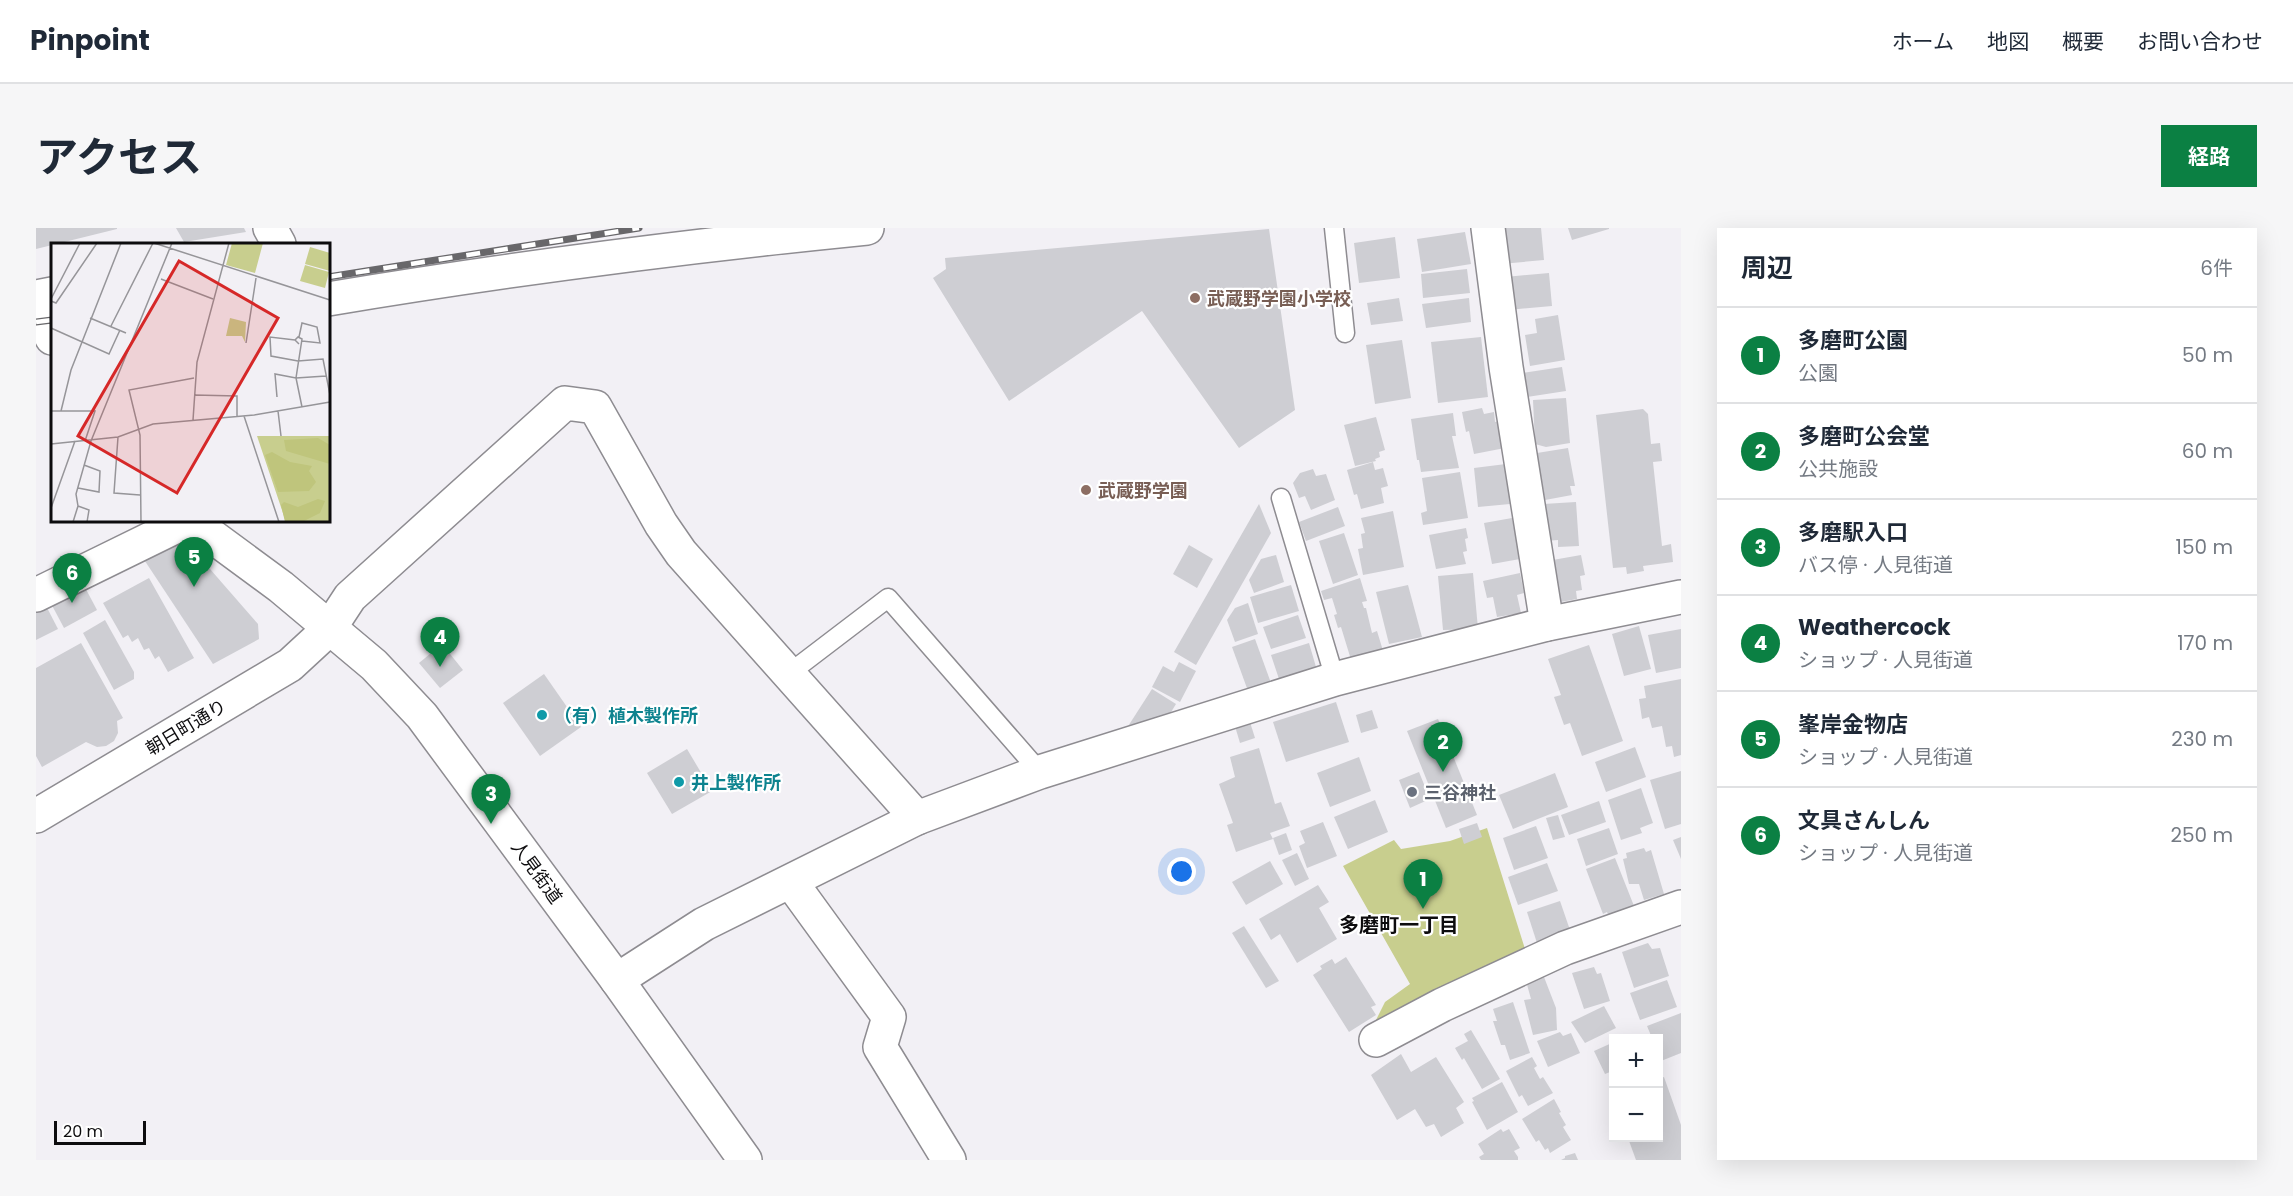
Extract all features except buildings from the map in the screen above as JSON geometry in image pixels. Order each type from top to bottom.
[{"type":"street","points":[[270,228],[278,243]]},
{"type":"street","points":[[330,299],[584,261],[867,228]]},
{"type":"street","points":[[1488,228],[1506,367],[1547,624]]},
{"type":"street","points":[[36,297],[51,294]]},
{"type":"street","points":[[36,310],[51,336]]},
{"type":"street","points":[[36,348],[51,343]]},
{"type":"street","name":"朝日町通り","points":[[36,816],[290,665],[329,629],[350,597],[565,403],[595,407],[661,524],[681,553],[787,675]]},
{"type":"street","points":[[36,595],[185,522]]},
{"type":"street","name":"人見街道","points":[[192,522],[246,560],[374,665],[422,716],[617,980],[745,1160]]},
{"type":"street","points":[[617,980],[704,924],[917,818],[1040,772],[1335,679],[1547,624],[1681,597]]},
{"type":"street","points":[[787,675],[917,818]]},
{"type":"street","points":[[791,882],[889,1017],[880,1047],[949,1160]]},
{"type":"street","points":[[1376,1040],[1443,1005],[1565,948],[1681,907]]},
{"type":"lane","points":[[1334,228],[1345,333]]},
{"type":"lane","points":[[1281,498],[1335,679]]},
{"type":"lane","points":[[787,675],[888,598],[1040,772]]},
{"type":"green space","points":[[1487,828],[1525,949],[1379,1027],[1376,1020],[1385,1002],[1410,984],[1343,866],[1394,840],[1401,849],[1450,841]]},
{"type":"railway","points":[[330,277],[639,228]]},
{"type":"railway","points":[[36,322],[51,320]]},
{"type":"place","name":"武蔵野学園小学校","points":[[1195,298]]},
{"type":"place","name":"武蔵野学園","points":[[1086,490]]},
{"type":"place","name":"峯岸金物店","points":[[194,587]]},
{"type":"place","name":"文具さんしん","points":[[72,603]]},
{"type":"place","name":"Weathercock","points":[[440,667]]},
{"type":"place","name":"（有）植木製作所","points":[[542,715]]},
{"type":"place","name":"多磨町公会堂","points":[[1443,772]]},
{"type":"place","name":"井上製作所","points":[[679,782]]},
{"type":"place","name":"三谷神社","points":[[1412,792]]},
{"type":"place","name":"多磨駅入口","points":[[491,824]]},
{"type":"place","name":"多磨町公園","points":[[1423,909]]},
{"type":"district","name":"多磨町一丁目","points":[[1399,925]]}]
